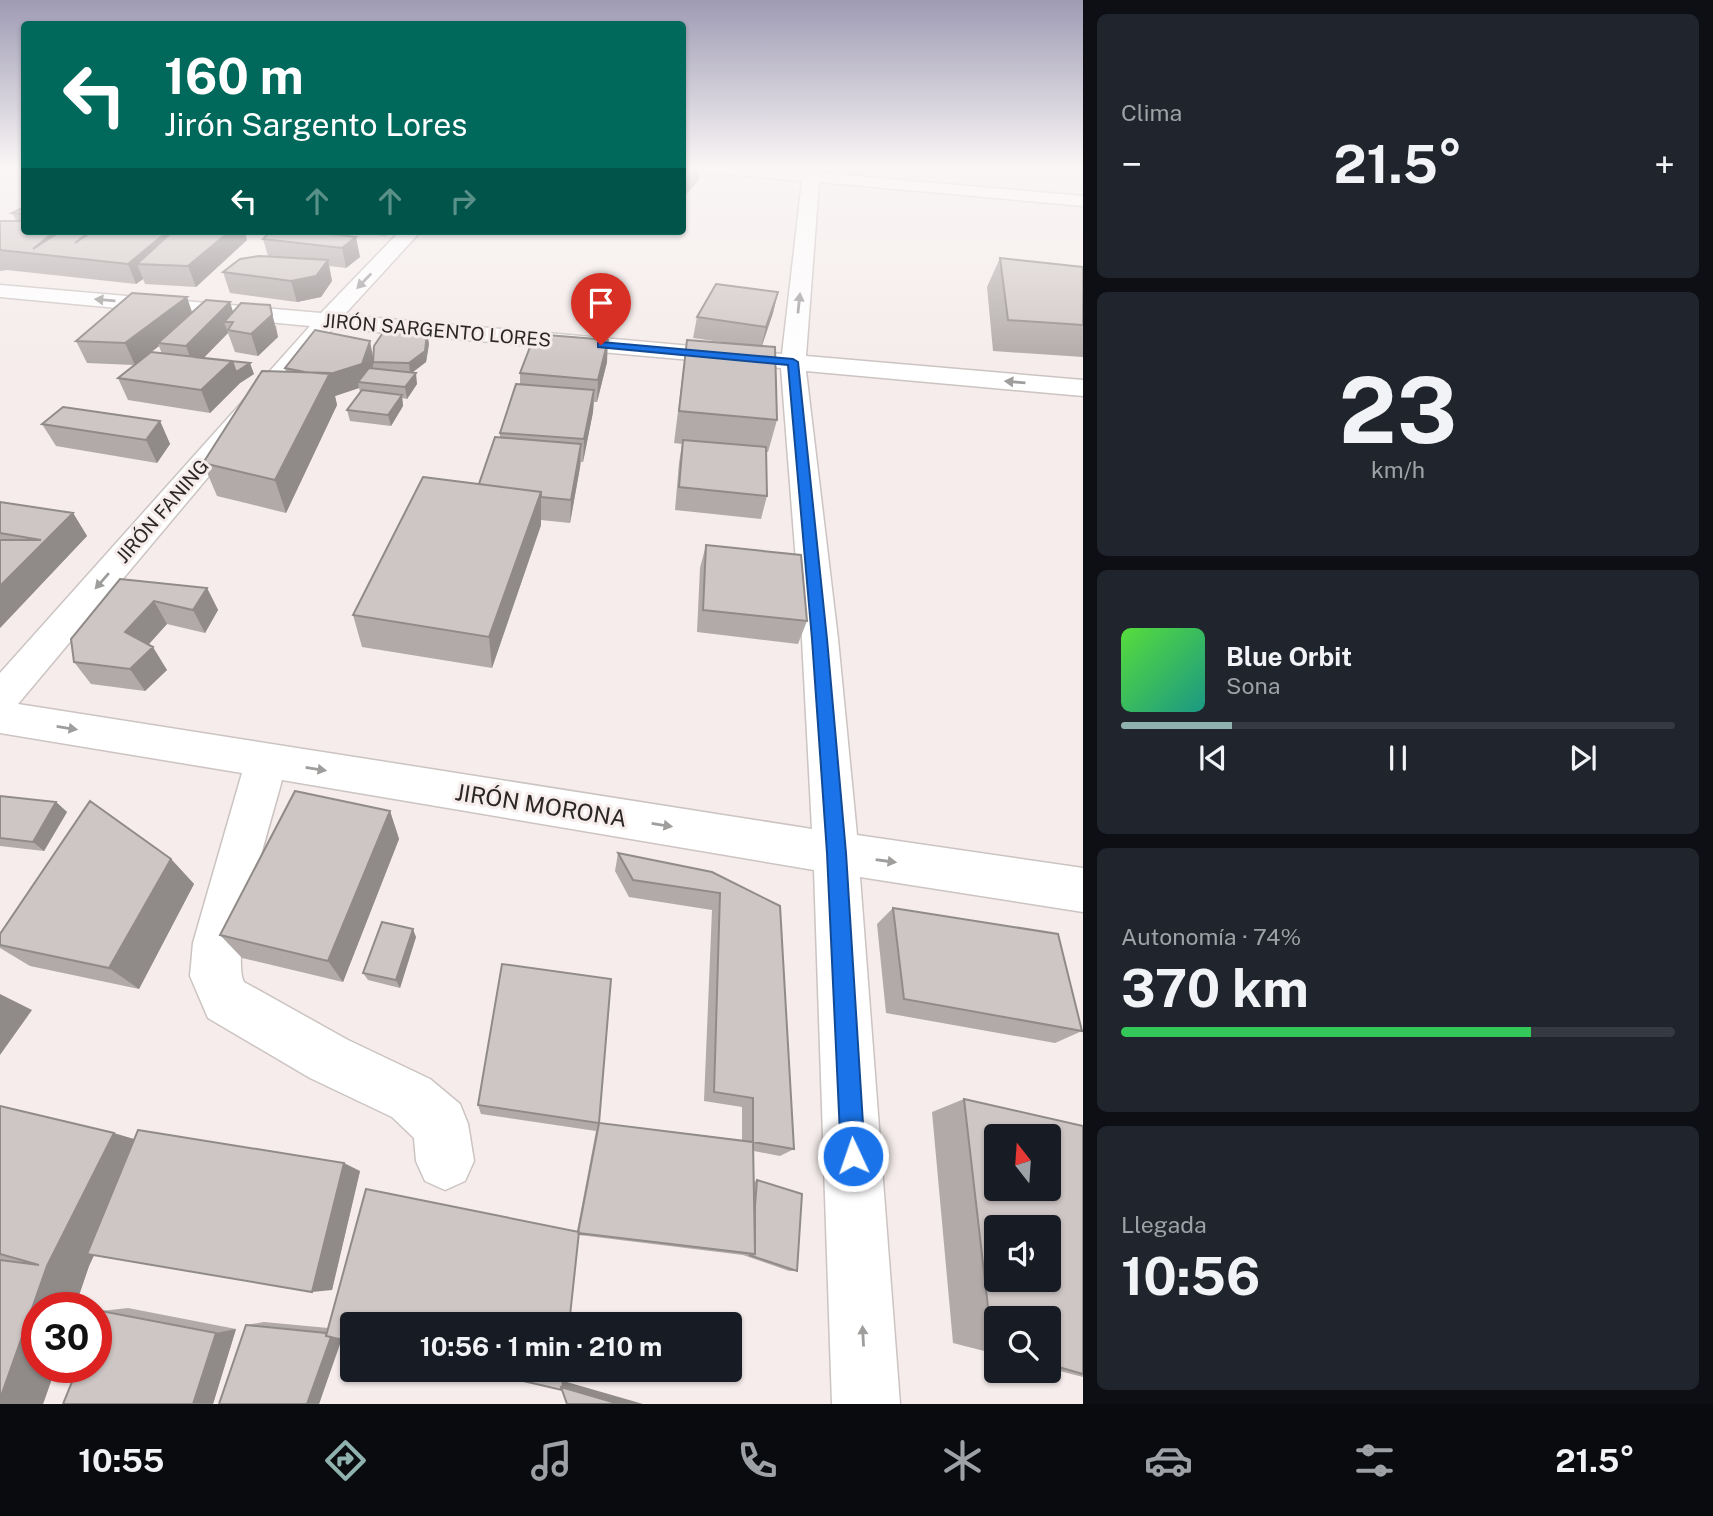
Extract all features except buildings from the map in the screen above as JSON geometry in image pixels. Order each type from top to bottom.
[{"type":"street","points":[[808,233],[793,362],[820,639],[836,853],[866,1404]]},
{"type":"street","name":"JIRÓN FANING","points":[[0,699],[327,320],[407,235]]},
{"type":"street","name":"JIRÓN SARGENTO LORES","points":[[0,291],[1083,388]]},
{"type":"street","name":"JIRÓN MORONA","points":[[0,717],[836,853],[1083,890]]},
{"type":"street","points":[[266,761],[224,913],[217,943],[215,976],[226,999],[329,1059],[411,1098],[440,1124],[445,1161]]},
{"type":"route","points":[[601,345],[793,362],[820,639],[836,853],[853,1156]]}]
